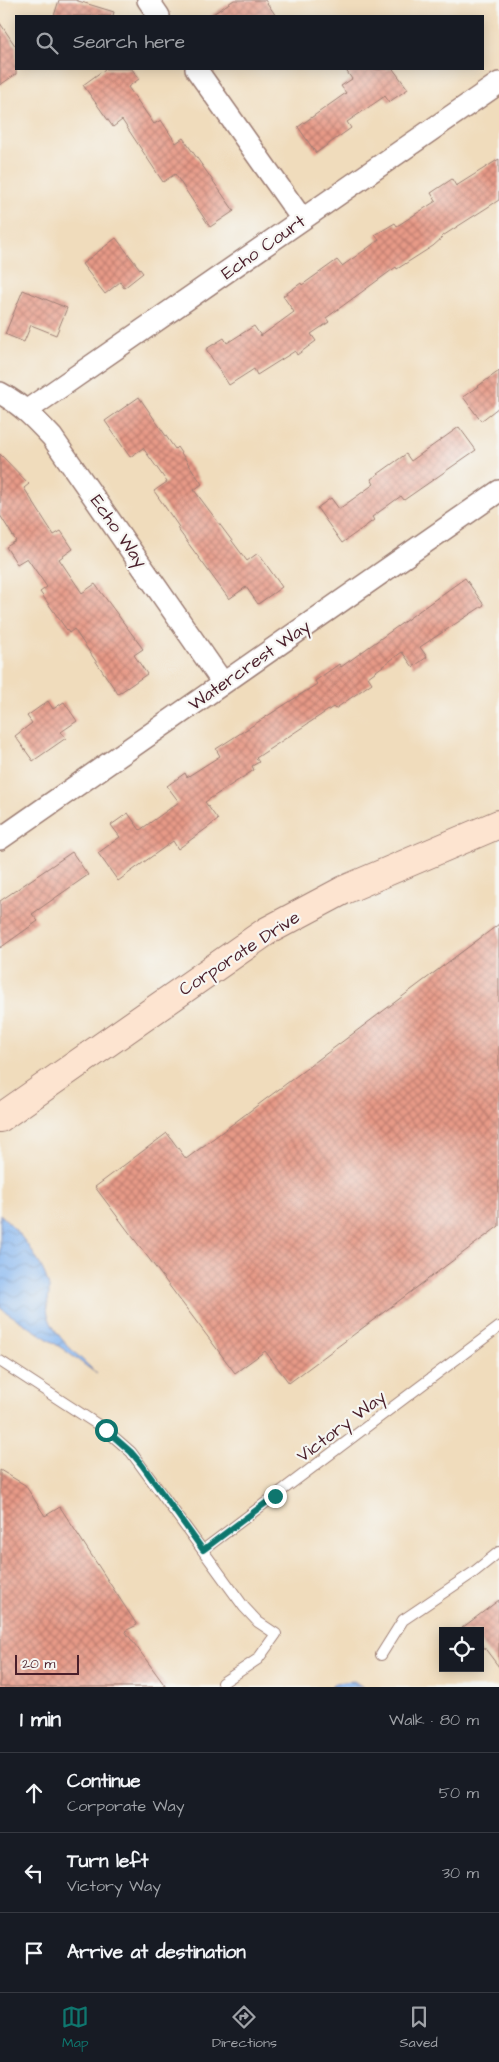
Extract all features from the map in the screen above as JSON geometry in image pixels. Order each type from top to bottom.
[{"type":"street","points":[[148,0],[158,15]]},
{"type":"street","points":[[197,70],[302,219]]},
{"type":"street","name":"Echo Court","points":[[26,411],[499,83]]},
{"type":"street","name":"Echo Way","points":[[0,393],[26,411],[52,437],[224,683]]},
{"type":"street","name":"Watercrest Way","points":[[0,839],[499,491]]},
{"type":"street","name":"Corporate Drive","points":[[0,1118],[267,931],[344,890],[499,824]]},
{"type":"lane","name":"Victory Way","points":[[203,1550],[499,1327]]},
{"type":"lane","points":[[0,1361],[119,1440],[142,1465],[244,1607],[258,1622],[276,1634],[258,1659],[222,1683]]},
{"type":"lane","points":[[381,1655],[403,1620],[474,1572],[499,1552]]},
{"type":"water","points":[[0,1214],[22,1238],[42,1268],[49,1287],[47,1311],[53,1326],[63,1341],[97,1374],[63,1349],[0,1308]]},
{"type":"water","points":[[354,1681],[363,1687],[331,1687],[335,1683]]},
{"type":"building","points":[[59,0],[75,0],[114,12],[113,15],[54,15]]},
{"type":"building","points":[[234,0],[265,0],[275,15],[212,15]]},
{"type":"building","points":[[0,23],[15,46],[16,74],[0,85]]},
{"type":"building","points":[[104,70],[133,70],[139,79],[128,87],[154,124],[161,120],[176,143],[183,138],[234,211],[210,227],[175,174],[163,182],[122,120],[113,127],[83,85]]},
{"type":"building","points":[[346,70],[394,70],[408,89],[389,102],[385,96],[347,122],[351,128],[316,153],[298,127],[346,93],[341,86],[352,79]]},
{"type":"building","points":[[499,159],[499,200],[441,237],[433,246],[397,269],[396,267],[326,318],[329,322],[311,334],[316,341],[297,355],[295,351],[257,375],[254,369],[229,385],[206,349],[224,338],[227,343],[254,326],[261,336],[294,312],[283,296],[337,260],[342,266],[379,240],[375,235],[395,223],[397,226],[436,201],[431,193],[452,179],[456,186]]},
{"type":"building","points":[[116,238],[143,273],[124,288],[120,282],[105,294],[82,264]]},
{"type":"building","points":[[23,290],[67,308],[56,335],[31,325],[24,342],[5,334]]},
{"type":"building","points":[[499,371],[499,407],[481,421],[463,397]]},
{"type":"building","points":[[139,397],[202,484],[194,490],[247,561],[258,553],[282,587],[258,604],[246,587],[229,599],[177,528],[179,527],[154,491],[167,482],[143,448],[130,457],[105,421]]},
{"type":"building","points":[[459,427],[476,450],[404,500],[401,496],[372,517],[374,520],[342,543],[317,508],[331,498],[339,509],[374,484],[371,479],[406,454],[411,461]]},
{"type":"building","points":[[0,454],[29,484],[24,488],[54,535],[61,531],[73,549],[59,559],[82,593],[95,584],[143,649],[134,655],[147,674],[118,694],[74,629],[69,633],[40,592],[47,587],[27,558],[17,564],[6,547],[16,541],[0,515]]},
{"type":"building","points":[[465,578],[484,605],[420,647],[427,657],[413,667],[402,652],[368,677],[372,683],[335,709],[333,707],[256,758],[259,762],[252,766],[254,770],[205,802],[218,820],[178,849],[173,841],[118,881],[98,853],[120,837],[111,825],[128,813],[140,830],[179,802],[167,786],[185,773],[187,777],[220,756],[216,749],[317,684],[315,681],[339,664],[341,667]]},
{"type":"building","points":[[48,701],[53,709],[64,702],[77,721],[61,732],[66,738],[33,761],[15,736],[32,723],[27,716]]},
{"type":"building","points":[[72,852],[88,875],[32,914],[38,921],[0,948],[0,901]]},
{"type":"building","points":[[499,924],[499,1226],[289,1383],[265,1351],[235,1373],[95,1187],[167,1133],[186,1159]]},
{"type":"building","points":[[0,1470],[25,1485],[45,1516],[60,1507],[137,1625],[125,1631],[166,1687],[0,1687]]},
{"type":"building","points":[[499,1600],[499,1667],[484,1647],[484,1627],[463,1627]]},
{"type":"route","points":[[106,1430],[119,1440],[142,1465],[203,1550],[275,1496]]}]
